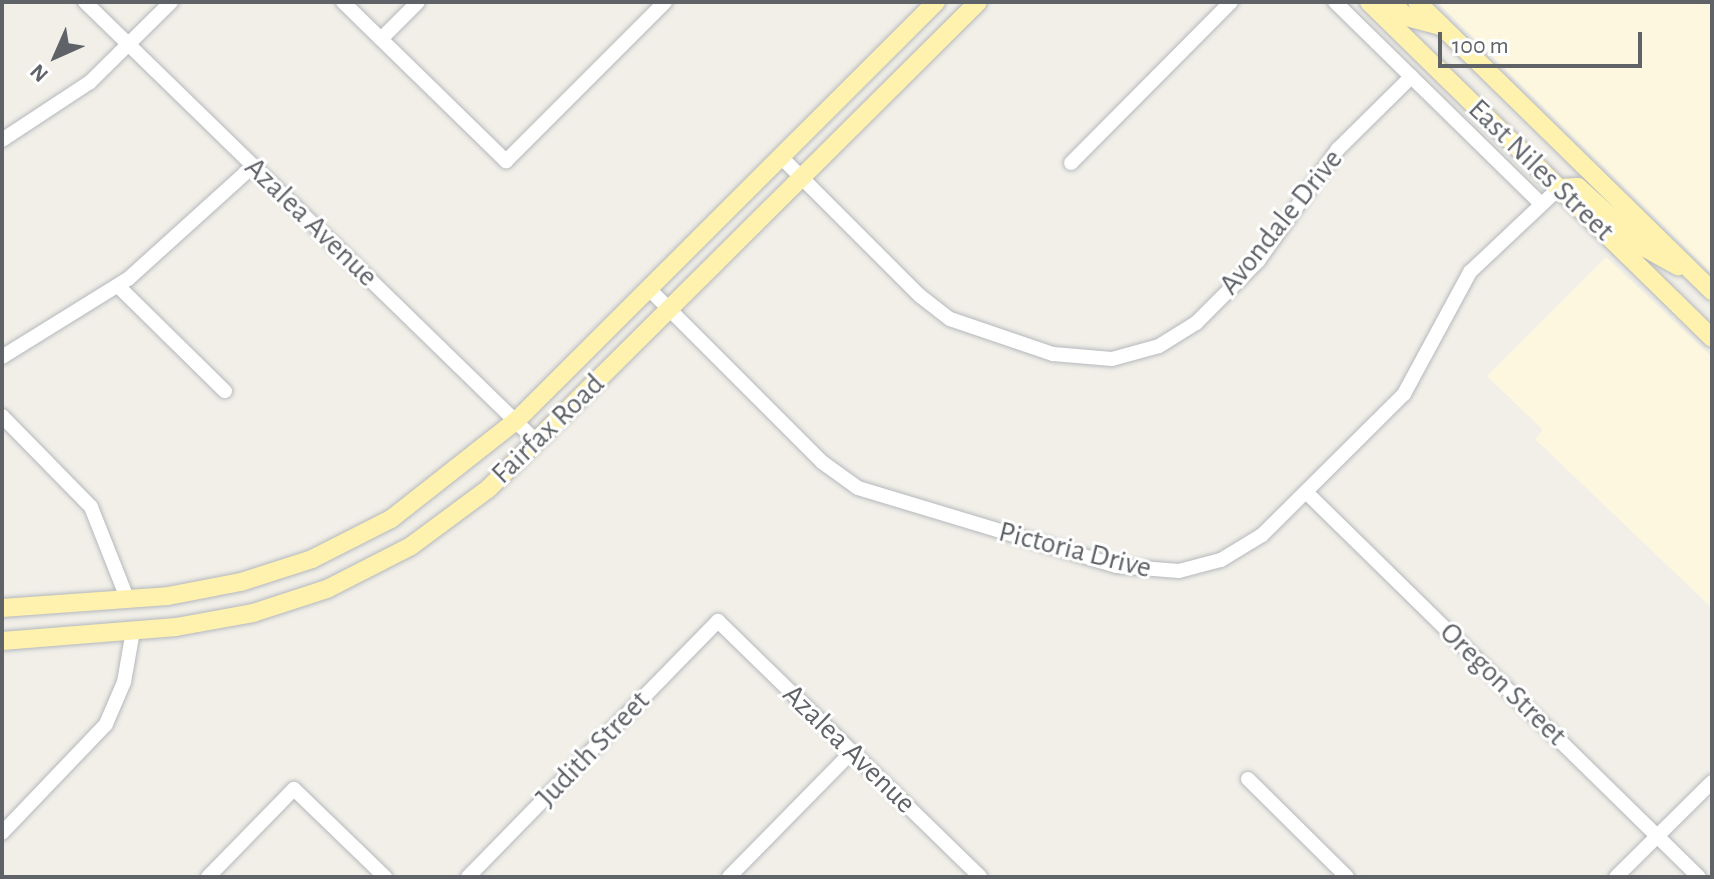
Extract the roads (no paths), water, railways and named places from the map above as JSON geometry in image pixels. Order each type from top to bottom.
[{"type":"main road","name":"Fairfax Road","points":[[2,608],[127,598],[241,582],[338,547],[426,496],[517,420],[936,2]]},
{"type":"main road","name":"Fairfax Road","points":[[2,641],[133,631],[253,613],[368,570],[451,519],[537,442],[978,2]]},
{"type":"main road","name":"East Niles Street","points":[[1369,2],[1712,338]]},
{"type":"main road","points":[[1390,2],[1407,17],[1442,26]]},
{"type":"main road","name":"East Niles Street","points":[[1417,2],[1712,291]]},
{"type":"main road","points":[[1559,188],[1578,187],[1645,248],[1695,274]]},
{"type":"street","name":"Azalea Avenue","points":[[85,2],[537,442]]},
{"type":"street","points":[[2,140],[66,101],[171,2]]},
{"type":"street","points":[[343,2],[506,161],[665,2]]},
{"type":"street","points":[[381,39],[418,2]]},
{"type":"street","points":[[1071,163],[1231,2]]},
{"type":"street","points":[[1335,2],[1540,203]]},
{"type":"street","name":"Avondale Drive","points":[[781,157],[919,295],[950,319],[1053,354],[1112,359],[1159,346],[1196,323],[1258,261],[1338,149],[1411,77]]},
{"type":"street","points":[[2,357],[118,286],[180,237],[253,166]]},
{"type":"street","name":"Pictoria Drive","points":[[648,288],[822,462],[858,488],[1117,566],[1179,571],[1221,560],[1262,535],[1404,394],[1428,358],[1455,292],[1540,203],[1559,188]]},
{"type":"street","points":[[118,286],[225,391]]},
{"type":"street","points":[[2,416],[91,507],[127,598]]},
{"type":"street","name":"Oregon Street","points":[[1306,492],[1699,877]]},
{"type":"street","name":"Azalea Avenue","points":[[718,621],[980,877]]},
{"type":"street","name":"Judith Street","points":[[468,877],[718,621]]},
{"type":"street","points":[[2,833],[106,724],[124,682],[133,631]]},
{"type":"street","points":[[729,877],[852,752]]},
{"type":"street","points":[[1248,779],[1347,877]]},
{"type":"street","points":[[1616,877],[1712,782]]},
{"type":"street","points":[[208,877],[294,789],[385,877]]}]
